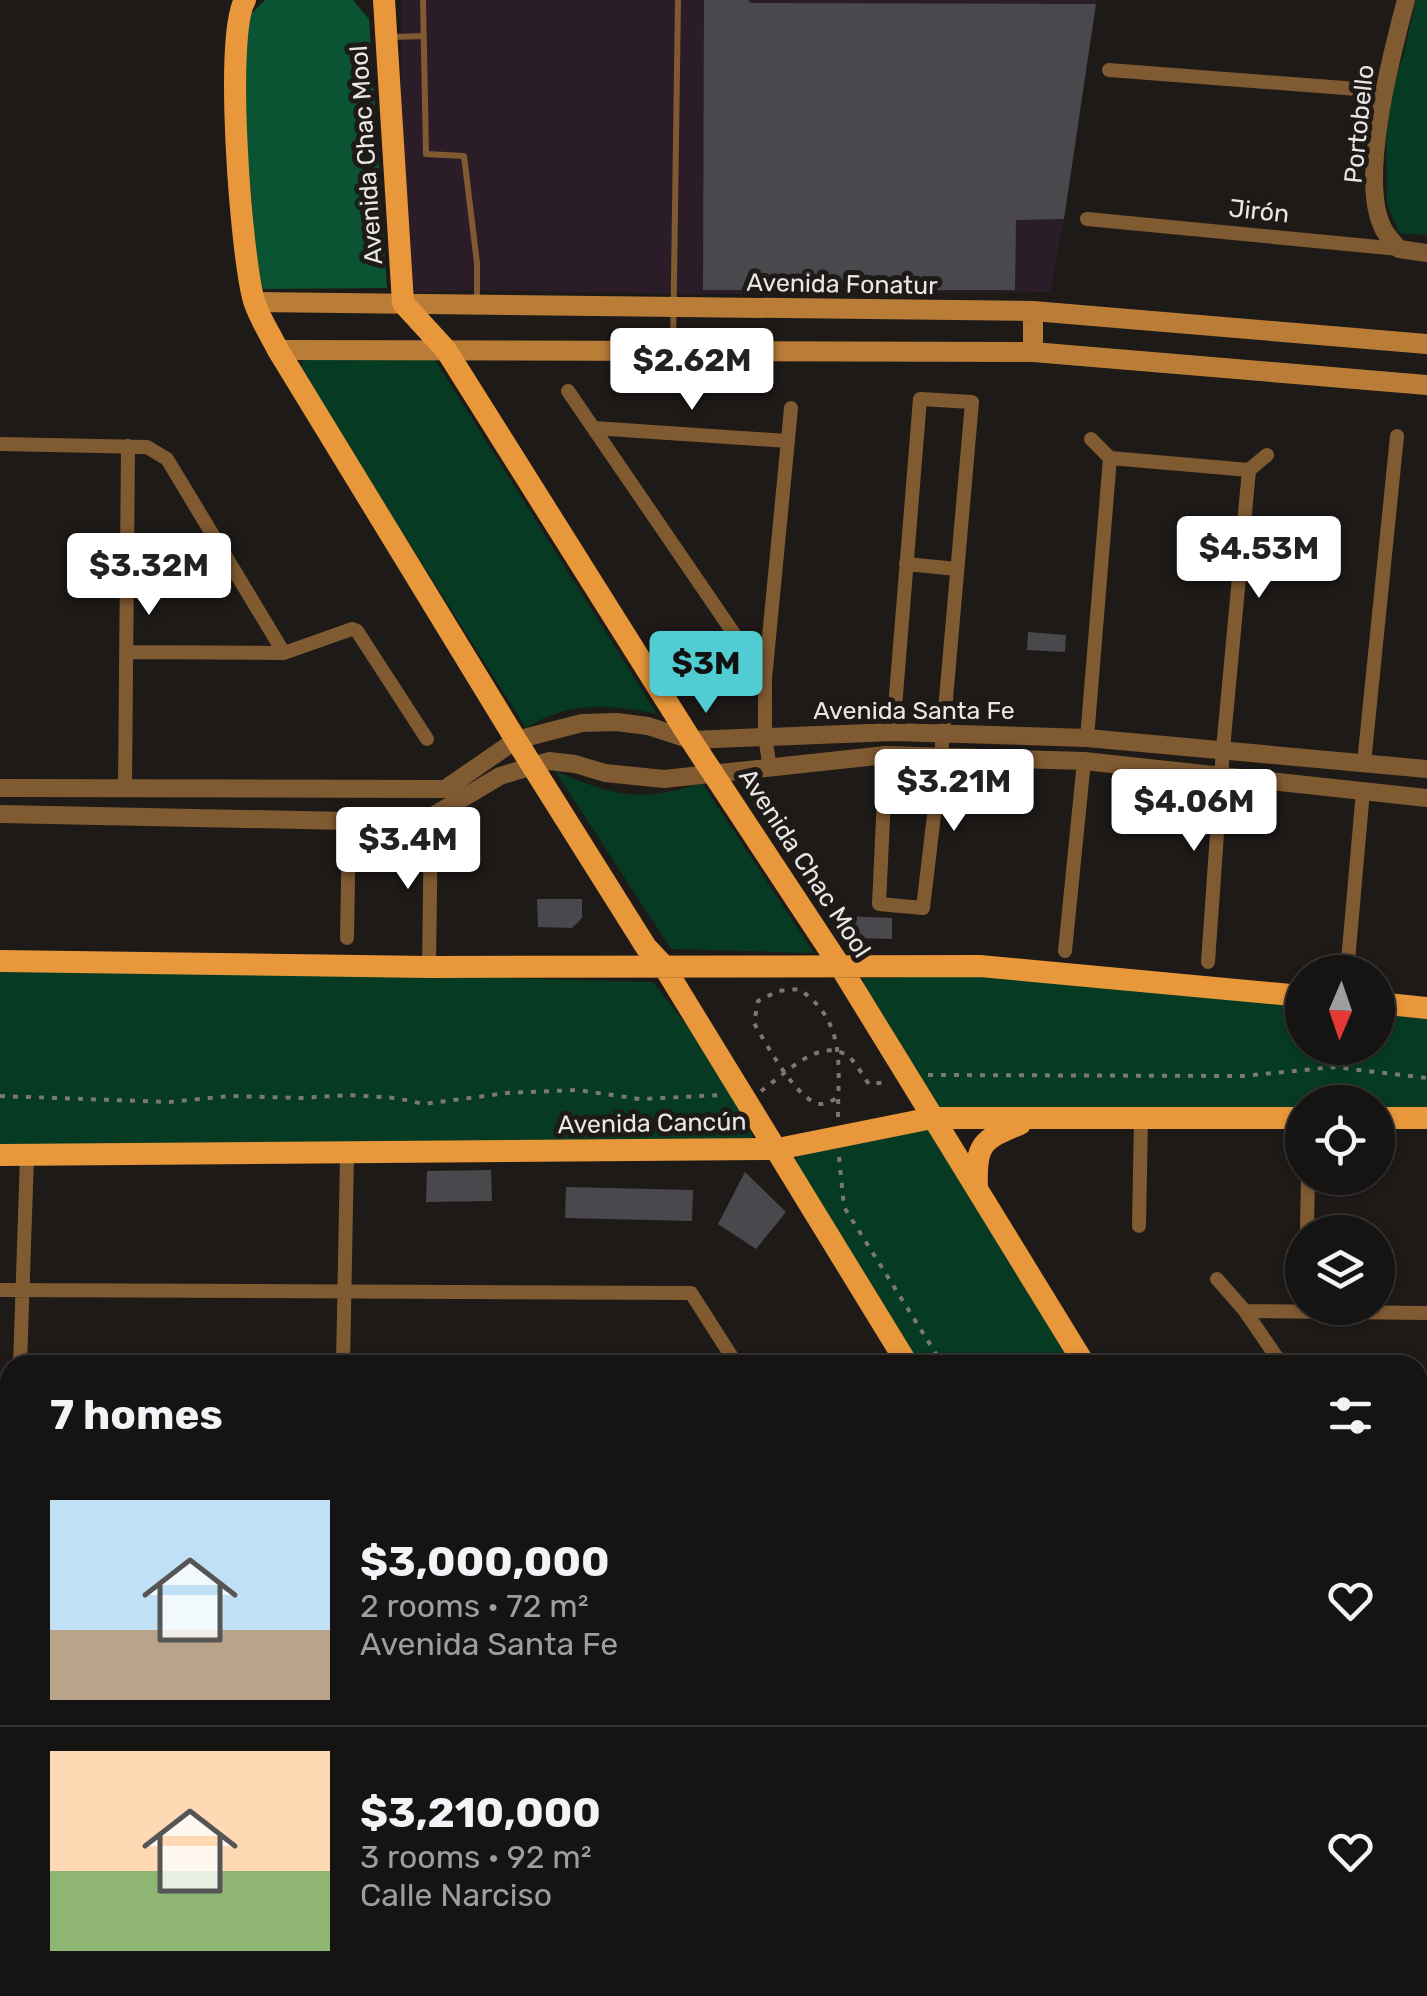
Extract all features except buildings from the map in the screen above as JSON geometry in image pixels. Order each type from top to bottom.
[{"type":"main road","points":[[245,0],[238,12],[233,85],[254,302],[278,350],[650,959],[778,1149],[802,1197],[902,1355]]},
{"type":"main road","name":"Avenida Chac Mool","points":[[384,0],[403,303],[446,350],[713,775],[840,966],[1079,1355]]},
{"type":"main road","name":"Avenida Fonatur","points":[[254,302],[1033,311],[1427,344]]},
{"type":"main road","points":[[1033,311],[1033,352]]},
{"type":"main road","points":[[278,350],[1033,352],[1427,385]]},
{"type":"main road","points":[[0,961],[429,967],[650,959],[980,966],[1285,994]]},
{"type":"main road","points":[[1395,1005],[1427,1008]]},
{"type":"main road","name":"Avenida Cancún","points":[[0,1155],[778,1149],[932,1118],[1285,1118]]},
{"type":"main road","points":[[977,1190],[976,1158],[983,1145],[994,1134],[1035,1118]]},
{"type":"main road","points":[[1395,1118],[1427,1118]]},
{"type":"street","name":"Portobello","points":[[1398,249],[1383,229],[1376,177],[1383,91],[1406,0]]},
{"type":"street","points":[[1109,70],[1383,91]]},
{"type":"street","name":"Jirón","points":[[1086,219],[1427,253]]},
{"type":"street","points":[[568,391],[765,678]]},
{"type":"street","points":[[886,755],[879,904],[923,908],[942,756],[972,402],[920,399],[892,732]]},
{"type":"street","points":[[770,768],[765,737],[765,678],[791,408]]},
{"type":"street","points":[[594,428],[788,441]]},
{"type":"street","points":[[1364,763],[1397,436]]},
{"type":"street","points":[[1091,439],[1110,458],[1249,470],[1268,455]]},
{"type":"street","points":[[0,444],[147,447],[167,459],[284,653]]},
{"type":"street","points":[[125,789],[128,446]]},
{"type":"street","points":[[1088,738],[1110,458]]},
{"type":"street","points":[[1208,962],[1249,470]]},
{"type":"street","points":[[906,564],[957,569]]},
{"type":"street","points":[[126,652],[284,653],[346,630],[357,631],[427,739]]},
{"type":"street","name":"Avenida Santa Fe","points":[[0,788],[445,789],[516,740],[582,723],[617,722],[648,726],[691,740],[892,732],[1088,738],[1427,769]]},
{"type":"street","name":"Avenida Santa Fe","points":[[0,814],[348,821],[431,816],[500,776],[549,761],[634,778],[713,775],[886,755],[1084,761],[1427,798]]},
{"type":"street","points":[[1065,951],[1084,761]]},
{"type":"street","points":[[1348,955],[1363,791]]},
{"type":"street","points":[[429,967],[431,816]]},
{"type":"street","points":[[347,938],[348,821]]},
{"type":"street","points":[[1139,1226],[1140,1118]]},
{"type":"street","points":[[343,1355],[347,1155]]},
{"type":"street","points":[[20,1355],[26,1156]]},
{"type":"street","points":[[1217,1279],[1246,1311],[1275,1355]]},
{"type":"street","points":[[0,1290],[691,1293],[731,1355]]},
{"type":"street","points":[[1246,1311],[1427,1313]]},
{"type":"lane","points":[[423,0],[426,154],[464,156],[477,263],[476,304]]},
{"type":"lane","points":[[673,350],[678,0]]},
{"type":"lane","points":[[386,37],[424,36]]},
{"type":"path","points":[[838,1098],[822,1104],[808,1100],[797,1087],[754,1023],[758,1000],[778,991],[799,989],[826,1012],[838,1040],[839,1187],[844,1207],[937,1355]]},
{"type":"shaded area","points":[[401,0],[1096,0],[1050,292],[413,293],[401,169]]},
{"type":"green space","points":[[265,0],[353,0],[369,19],[387,288],[263,289],[257,263],[242,90],[246,19]]},
{"type":"green space","points":[[1416,0],[1427,0],[1427,235],[1399,233],[1387,203],[1389,90],[1403,57]]},
{"type":"green space","points":[[304,358],[434,358],[657,714],[590,707],[558,713],[526,728],[300,370]]},
{"type":"green space","points":[[555,771],[627,794],[660,793],[702,783],[814,953],[671,949]]},
{"type":"green space","points":[[0,964],[653,982],[741,1094],[753,1139],[0,1146]]},
{"type":"green space","points":[[1061,974],[1285,994],[1285,1065],[1395,1065],[1395,1005],[1427,1008],[1427,1118],[1395,1118],[1395,1085],[1285,1085],[1285,1118],[935,1110],[908,1078],[862,978]]},
{"type":"green space","points":[[929,1126],[1074,1355],[912,1355],[792,1160],[838,1139]]}]
